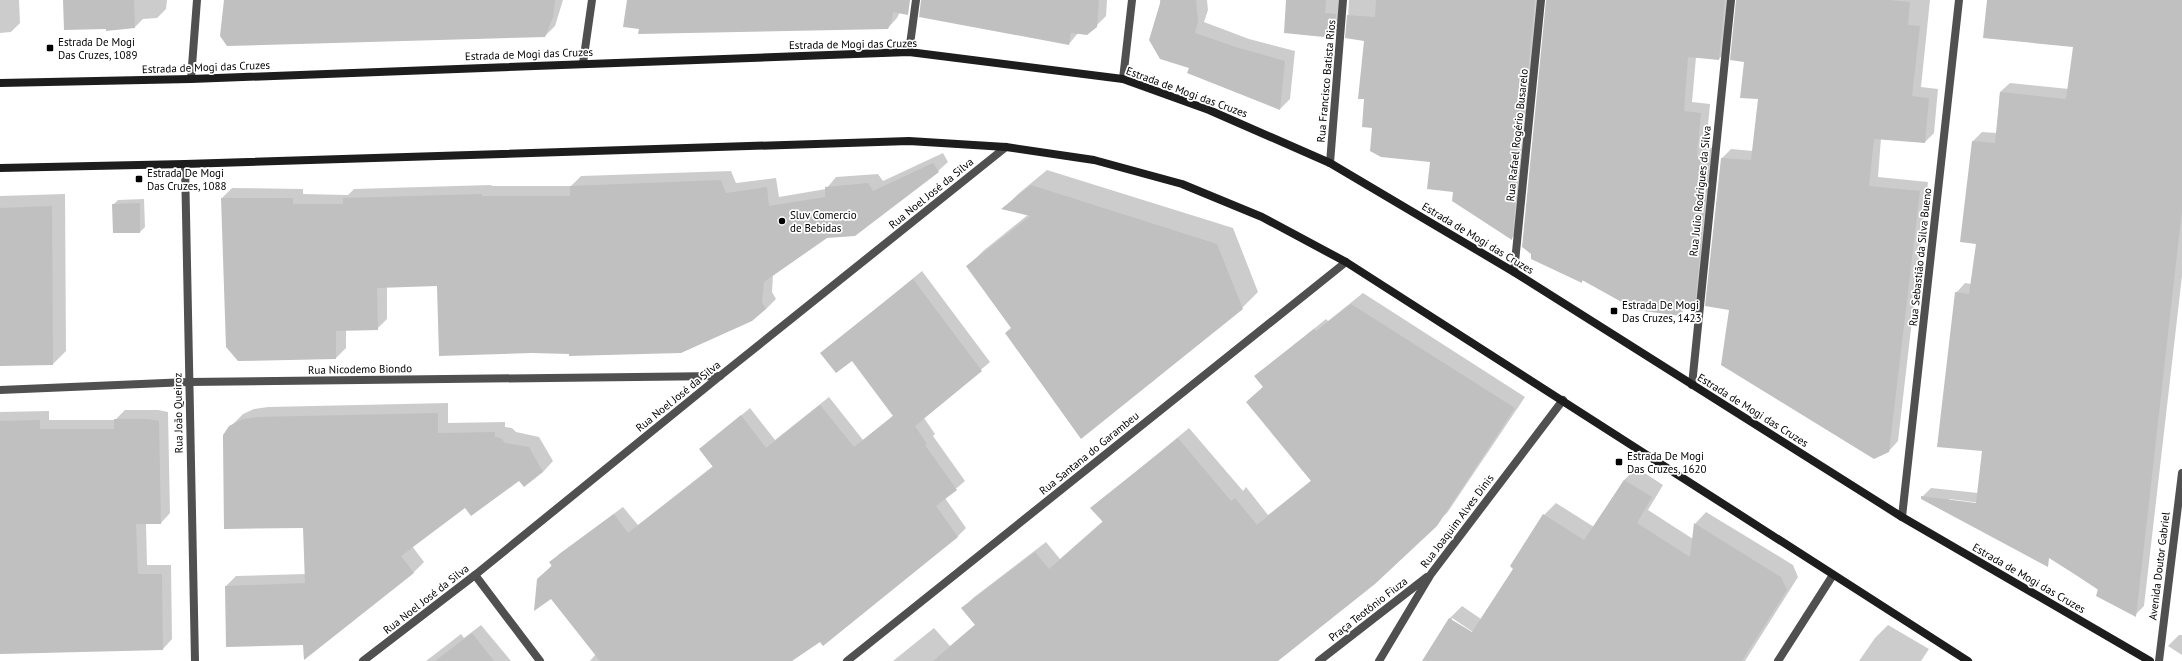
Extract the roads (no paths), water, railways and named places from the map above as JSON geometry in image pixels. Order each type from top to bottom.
[{"type":"main road","name":"Estrada de Mogi das Cruzes","points":[[0,83],[191,80],[583,63],[909,52],[1123,79],[1209,110],[1330,163],[1514,272],[1902,517],[2150,661]]},
{"type":"main road","points":[[0,168],[185,164],[909,141],[1006,147],[1094,160],[1182,184],[1262,217],[1346,262],[1968,661]]},
{"type":"street","points":[[191,80],[197,0]]},
{"type":"street","points":[[583,63],[592,0]]},
{"type":"street","points":[[909,52],[916,0]]},
{"type":"street","points":[[1123,79],[1132,0]]},
{"type":"street","name":"Rua Francisco Batista Rios","points":[[1330,163],[1343,0]]},
{"type":"street","name":"Rua Rafael Rogério Busarelo","points":[[1514,272],[1541,0]]},
{"type":"street","name":"Rua Julio Rodrigues da Silva","points":[[1692,385],[1731,0]]},
{"type":"street","name":"Rua Sebastião da Silva Bueno","points":[[1902,517],[1959,0]]},
{"type":"street","name":"Rua Noel José da Silva","points":[[363,661],[475,575],[1006,147]]},
{"type":"street","name":"Rua João Queiroz","points":[[185,164],[188,382],[195,661]]},
{"type":"street","name":"Rua Santana do Garambeu","points":[[847,661],[1346,262]]},
{"type":"street","name":"Rua Nicodemo Biondo","points":[[0,390],[188,382],[720,376]]},
{"type":"street","name":"Rua Joaquim Alves Dinis","points":[[1379,661],[1431,574],[1563,400]]},
{"type":"street","name":"Avenida Doutor Gabriel","points":[[2159,661],[2182,473]]},
{"type":"street","name":"Praça Teotônio Fiuza","points":[[1319,661],[1431,574]]},
{"type":"street","points":[[475,575],[540,661]]},
{"type":"street","points":[[1778,661],[1834,575]]},
{"type":"place","name":"Estrada De Mogi Das Cruzes, 1089","points":[[50,48]]},
{"type":"place","name":"Estrada De Mogi Das Cruzes, 1088","points":[[139,179]]},
{"type":"place","name":"Sluv Comercio de Bebidas","points":[[782,221]]},
{"type":"place","name":"Estrada De Mogi Das Cruzes, 1423","points":[[1614,311]]},
{"type":"place","name":"Estrada De Mogi Das Cruzes, 1620","points":[[1619,462]]}]
